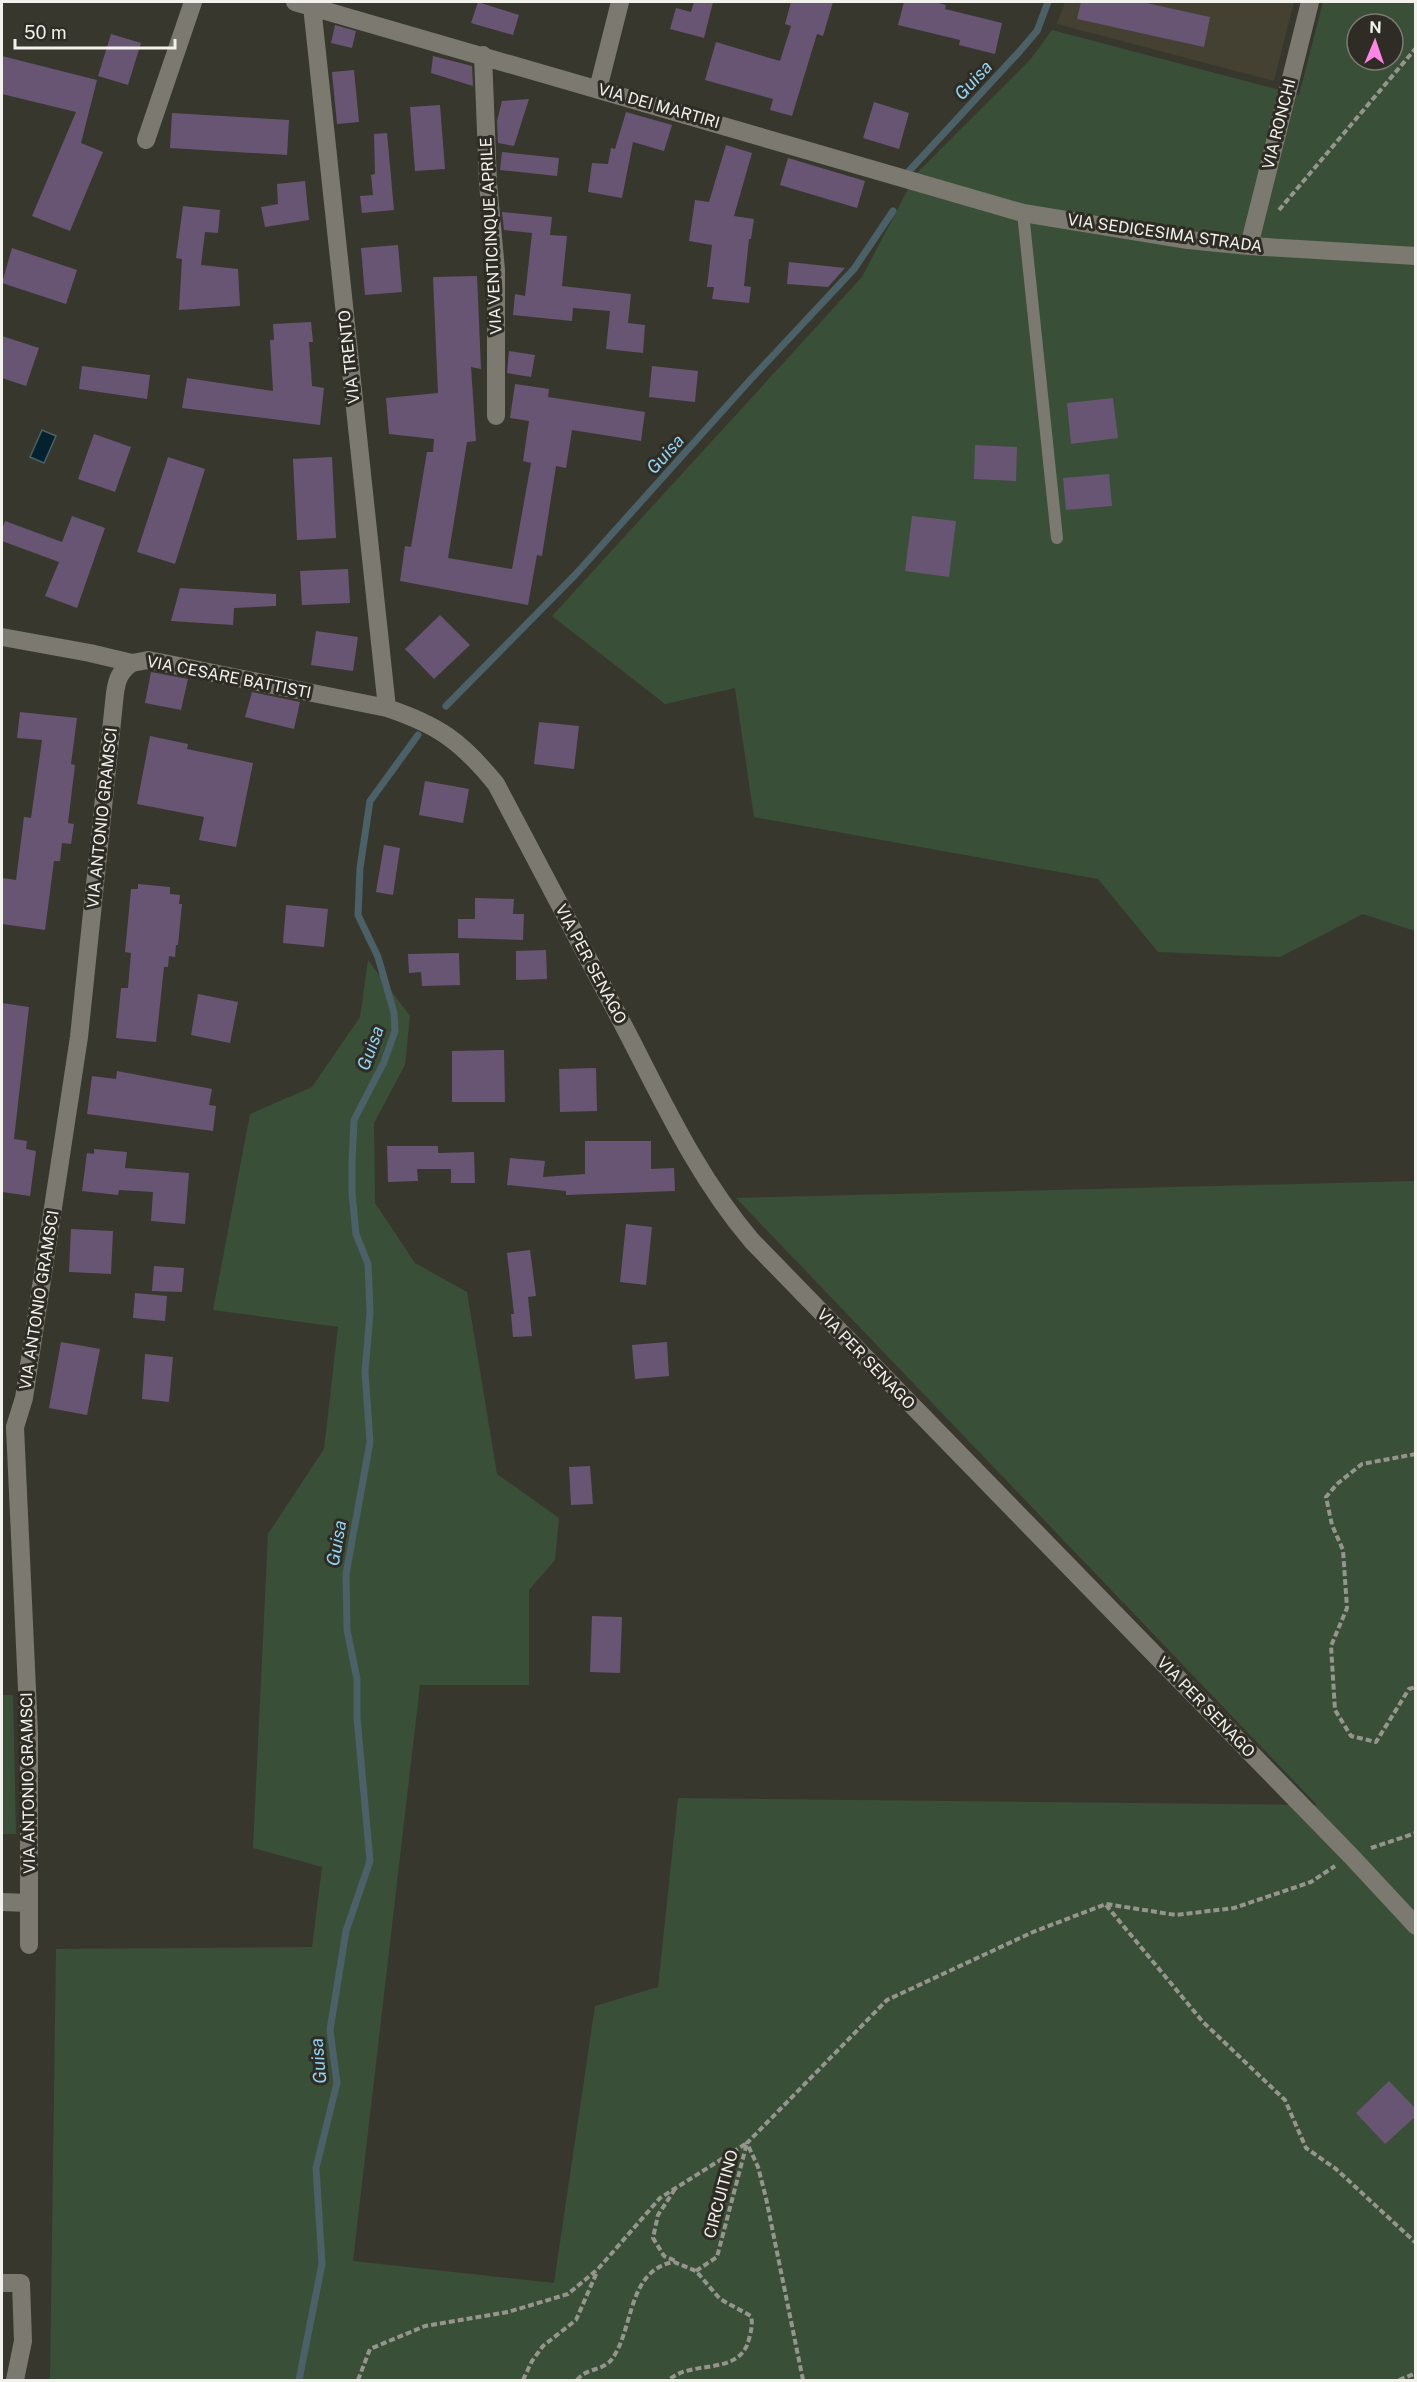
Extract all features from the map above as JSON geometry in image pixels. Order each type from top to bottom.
[{"type":"street","points":[[146,140],[193,2]]},
{"type":"street","points":[[598,89],[620,2]]},
{"type":"street","name":"VIA RONCHI","points":[[1249,246],[1310,2]]},
{"type":"street","name":"VIA DEI MARTIRI","points":[[303,4],[361,10],[483,55],[1023,213]]},
{"type":"street","name":"VIA TRENTO","points":[[303,4],[387,708]]},
{"type":"street","name":"VIA VENTICINQUE APRILE","points":[[483,55],[488,183],[496,270],[496,416]]},
{"type":"street","name":"VIA SEDICESIMA STRADA","points":[[1023,213],[1188,240],[1416,256]]},
{"type":"street","name":"VIA CESARE BATTISTI","points":[[2,637],[90,652],[132,663],[148,660],[169,663],[387,708],[420,719]]},
{"type":"street","name":"VIA ANTONIO GRAMSCI","points":[[29,1945],[29,1733],[8,1427],[24,1398],[79,1037],[117,678],[122,669],[132,663]]},
{"type":"street","name":"VIA PER SENAGO","points":[[420,719],[446,734],[474,757],[496,784],[675,1124],[727,1212],[760,1250],[1351,1856],[1416,1926]]},
{"type":"street","points":[[2,1902],[29,1903]]},
{"type":"street","points":[[2,2283],[21,2283],[23,2341],[15,2380]]},
{"type":"lane","points":[[1023,213],[1057,538]]},
{"type":"path","points":[[1272,219],[1416,48]]},
{"type":"path","points":[[1416,1454],[1362,1464],[1337,1484],[1326,1497],[1332,1525],[1343,1550],[1347,1608],[1331,1646],[1335,1710],[1351,1736],[1376,1742],[1409,1689],[1416,1688]]},
{"type":"path","points":[[358,2380],[370,2349],[424,2326],[508,2312],[568,2294],[598,2269],[660,2198],[747,2143],[887,2000],[1033,1932],[1106,1905],[1176,1915],[1234,1908],[1311,1882],[1351,1856],[1416,1833]]},
{"type":"path","points":[[1106,1905],[1203,2022],[1285,2100],[1306,2148],[1336,2169],[1416,2243]]},
{"type":"path","points":[[747,2143],[758,2167],[766,2198],[803,2380]]},
{"type":"path","name":"CIRCUITINO","points":[[696,2271],[717,2257],[747,2143]]},
{"type":"path","points":[[669,2380],[675,2374],[728,2363],[736,2359],[747,2345],[753,2324],[751,2316],[720,2299],[696,2271],[664,2256],[653,2238],[658,2215],[676,2187]]},
{"type":"path","points":[[578,2380],[584,2373],[610,2361],[621,2342],[635,2296],[656,2268],[674,2262],[682,2264]]},
{"type":"path","points":[[522,2380],[543,2346],[576,2320],[598,2269]]},
{"type":"path","points":[[1399,2380],[1416,2373]]},
{"type":"shaded area","points":[[1065,2],[1294,2],[1274,81],[1057,24]]},
{"type":"green space","points":[[1323,2],[1415,2],[1415,931],[1363,914],[1280,957],[1158,952],[1098,879],[754,817],[735,688],[665,704],[552,616],[862,277],[916,174],[1030,60],[1052,30],[1299,95]]},
{"type":"green space","points":[[368,960],[410,1016],[405,1065],[374,1123],[375,1203],[415,1263],[467,1292],[497,1474],[559,1518],[555,1560],[529,1590],[529,1685],[420,1685],[353,2261],[554,2283],[595,2006],[658,1987],[678,1798],[1317,1805],[736,1198],[1415,1181],[1415,2380],[50,2380],[56,1949],[312,1947],[322,1867],[253,1848],[268,1534],[324,1449],[338,1327],[213,1310],[250,1114],[312,1087],[360,1017]]},
{"type":"green space","points":[[2,1695],[13,1695],[16,1834],[2,1834]]},
{"type":"water","points":[[42,430],[56,436],[44,463],[30,457]]},
{"type":"building","points":[[478,2],[519,15],[513,35],[471,23]]},
{"type":"building","points":[[694,2],[713,2],[704,38],[670,29],[676,8],[691,12]]},
{"type":"building","points":[[791,2],[833,2],[823,36],[817,34],[792,116],[770,110],[773,99],[705,80],[716,42],[780,61],[791,26],[785,24]]},
{"type":"building","points":[[904,2],[934,2],[946,5],[945,9],[1002,23],[995,54],[959,45],[960,40],[898,25]]},
{"type":"building","points":[[1081,2],[1142,2],[1210,17],[1204,47],[1077,19]]},
{"type":"building","points":[[335,25],[356,31],[352,48],[331,43]]},
{"type":"building","points":[[111,34],[141,43],[128,85],[98,76]]},
{"type":"building","points":[[2,56],[97,80],[81,143],[103,152],[70,231],[32,216],[76,112],[2,94]]},
{"type":"building","points":[[433,56],[472,66],[473,86],[431,73]]},
{"type":"building","points":[[354,70],[359,122],[337,124],[332,72]]},
{"type":"building","points":[[529,99],[514,146],[498,143],[497,121],[502,101]]},
{"type":"building","points":[[874,102],[909,113],[899,149],[863,138]]},
{"type":"building","points":[[440,105],[445,169],[415,171],[410,107]]},
{"type":"building","points":[[626,112],[672,125],[664,151],[633,142],[622,198],[588,192],[592,163],[608,164],[611,148],[615,149]]},
{"type":"building","points":[[172,113],[289,120],[287,155],[170,148]]},
{"type":"building","points":[[387,133],[394,210],[362,213],[360,196],[373,195],[371,175],[375,174],[374,134]]},
{"type":"building","points":[[726,145],[752,153],[734,216],[754,219],[751,239],[749,239],[744,286],[751,287],[749,303],[712,299],[714,287],[707,287],[712,245],[689,241],[695,200],[709,202]]},
{"type":"building","points":[[502,152],[559,158],[557,176],[500,170]]},
{"type":"building","points":[[788,158],[865,181],[857,208],[780,185]]},
{"type":"building","points":[[305,181],[309,220],[265,227],[261,207],[278,204],[277,184]]},
{"type":"building","points":[[183,206],[220,210],[218,233],[205,232],[201,265],[238,269],[240,306],[179,310],[182,259],[176,258]]},
{"type":"building","points":[[502,212],[552,217],[550,235],[567,236],[562,286],[631,294],[628,323],[645,325],[643,353],[606,349],[610,311],[573,308],[572,321],[513,315],[515,294],[525,296],[532,233],[504,230]]},
{"type":"building","points":[[398,245],[402,292],[365,295],[361,248]]},
{"type":"building","points":[[12,248],[77,270],[66,304],[2,283]]},
{"type":"building","points":[[789,262],[845,268],[828,287],[787,284]]},
{"type":"building","points":[[477,276],[481,369],[471,367],[476,441],[467,442],[448,558],[512,569],[531,463],[523,461],[529,421],[510,418],[515,384],[549,389],[548,397],[645,412],[641,441],[572,430],[566,468],[556,466],[542,556],[537,555],[528,605],[400,581],[405,546],[411,547],[427,452],[433,452],[434,439],[389,434],[386,398],[438,393],[433,277]]},
{"type":"building","points":[[311,322],[313,342],[309,342],[312,386],[324,388],[320,425],[182,408],[187,378],[273,391],[270,340],[274,340],[273,324]]},
{"type":"building","points":[[2,336],[39,348],[26,386],[2,378]]},
{"type":"building","points":[[509,351],[535,355],[531,377],[507,373]]},
{"type":"building","points":[[82,366],[150,375],[147,399],[79,389]]},
{"type":"building","points":[[652,366],[698,371],[695,402],[649,397]]},
{"type":"building","points":[[1113,398],[1118,438],[1071,444],[1067,403]]},
{"type":"building","points":[[94,434],[131,447],[115,492],[78,479]]},
{"type":"building","points":[[975,445],[1017,447],[1016,481],[974,479]]},
{"type":"building","points":[[168,457],[205,469],[175,564],[137,552]]},
{"type":"building","points":[[332,457],[336,538],[297,540],[293,459]]},
{"type":"building","points":[[1109,474],[1112,506],[1066,510],[1063,478]]},
{"type":"building","points":[[72,516],[105,528],[77,608],[45,596],[59,562],[2,541],[5,521],[62,542]]},
{"type":"building","points":[[912,516],[956,521],[949,577],[905,571]]},
{"type":"building","points":[[348,569],[350,603],[302,605],[300,571]]},
{"type":"building","points":[[180,588],[276,594],[276,606],[234,608],[233,625],[171,621]]},
{"type":"building","points":[[440,615],[470,645],[434,679],[405,649]]},
{"type":"building","points":[[316,631],[358,637],[353,671],[311,665]]},
{"type":"building","points":[[151,672],[188,679],[181,710],[145,703]]},
{"type":"building","points":[[252,692],[300,702],[294,729],[245,717]]},
{"type":"building","points":[[20,712],[77,718],[71,764],[75,765],[68,823],[74,824],[71,844],[62,843],[60,861],[54,861],[45,930],[2,924],[3,878],[16,880],[24,817],[31,818],[42,740],[17,738]]},
{"type":"building","points":[[539,722],[579,726],[574,769],[534,764]]},
{"type":"building","points":[[150,736],[188,744],[187,749],[253,763],[236,847],[199,840],[204,817],[137,804]]},
{"type":"building","points":[[425,781],[469,789],[463,823],[419,815]]},
{"type":"building","points":[[384,845],[400,848],[393,895],[376,892]]},
{"type":"building","points":[[138,884],[170,887],[170,894],[180,895],[179,904],[182,904],[175,957],[169,956],[168,967],[164,967],[156,1042],[116,1038],[121,988],[128,988],[131,953],[125,952],[131,889],[138,889]]},
{"type":"building","points":[[475,898],[514,899],[513,914],[524,914],[523,940],[458,938],[458,919],[475,919]]},
{"type":"building","points":[[286,905],[328,909],[324,947],[283,943]]},
{"type":"building","points":[[546,950],[547,979],[516,980],[516,951]]},
{"type":"building","points":[[459,953],[460,985],[422,986],[421,972],[409,973],[408,954]]},
{"type":"building","points":[[198,994],[238,1002],[230,1043],[191,1035]]},
{"type":"building","points":[[2,1003],[29,1007],[14,1139],[27,1141],[26,1149],[36,1151],[30,1196],[2,1192]]},
{"type":"building","points":[[504,1050],[505,1102],[452,1102],[452,1051]]},
{"type":"building","points":[[596,1068],[597,1111],[560,1112],[559,1069]]},
{"type":"building","points":[[117,1071],[212,1089],[209,1105],[216,1106],[213,1131],[87,1114],[92,1076],[116,1079]]},
{"type":"building","points":[[585,1141],[651,1141],[651,1169],[674,1168],[675,1191],[566,1195],[566,1191],[507,1185],[510,1158],[545,1161],[543,1177],[585,1174]]},
{"type":"building","points":[[387,1146],[438,1146],[438,1153],[474,1152],[475,1183],[451,1183],[451,1169],[417,1169],[418,1181],[388,1182]]},
{"type":"building","points":[[94,1149],[127,1152],[125,1168],[189,1173],[185,1224],[151,1221],[153,1192],[119,1190],[118,1195],[82,1191],[87,1153],[94,1154]]},
{"type":"building","points":[[626,1224],[652,1227],[646,1285],[620,1282]]},
{"type":"building","points":[[71,1229],[113,1231],[111,1274],[69,1272]]},
{"type":"building","points":[[530,1250],[536,1296],[528,1297],[532,1336],[513,1337],[511,1314],[514,1314],[507,1253]]},
{"type":"building","points":[[154,1266],[184,1268],[182,1292],[152,1291]]},
{"type":"building","points":[[135,1293],[167,1296],[165,1321],[133,1318]]},
{"type":"building","points":[[61,1342],[100,1349],[87,1415],[49,1408]]},
{"type":"building","points":[[667,1342],[669,1376],[635,1379],[632,1345]]},
{"type":"building","points":[[145,1354],[173,1357],[169,1402],[142,1399]]},
{"type":"building","points":[[590,1466],[593,1504],[571,1505],[569,1467]]},
{"type":"building","points":[[592,1616],[622,1617],[620,1673],[590,1672]]},
{"type":"building","points":[[1389,2081],[1416,2109],[1416,2116],[1385,2144],[1356,2113]]},
{"type":"waterway","name":"Guisa","points":[[909,171],[1037,31],[1048,2]]},
{"type":"waterway","name":"Guisa","points":[[446,706],[576,574],[751,379],[854,269],[893,211]]},
{"type":"waterway","name":"Guisa","points":[[299,2380],[322,2264],[316,2168],[337,2083],[330,2030],[346,1931],[370,1861],[357,1717],[357,1679],[347,1630],[346,1574],[370,1442],[365,1372],[370,1313],[368,1264],[356,1234],[352,1163],[354,1120],[384,1062],[395,1031],[394,1013],[378,957],[358,915],[360,868],[370,801],[418,735]]}]
